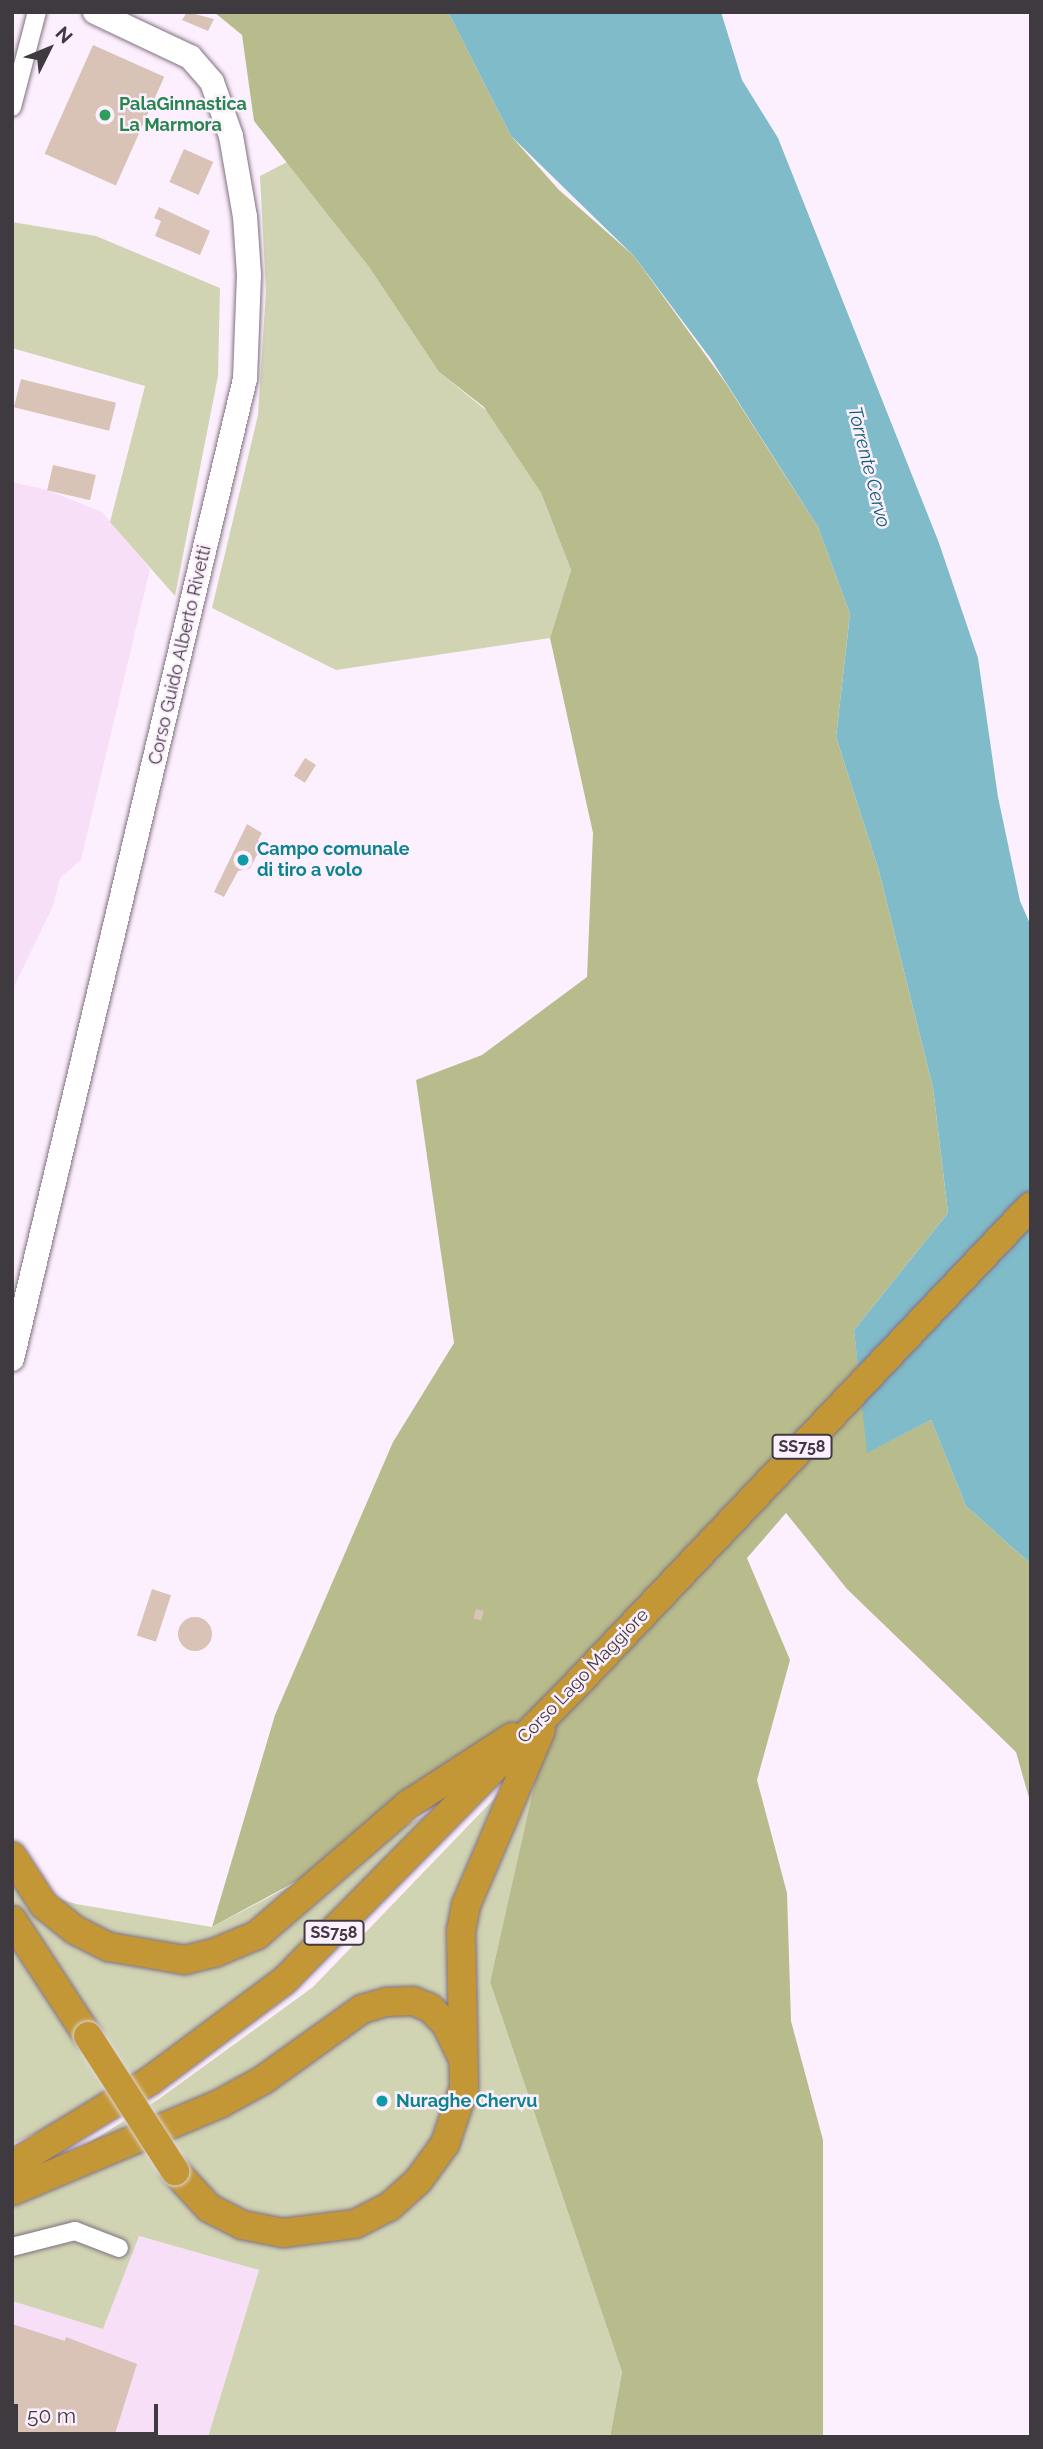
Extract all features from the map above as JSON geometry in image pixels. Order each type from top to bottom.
[{"type":"highway","name":"Corso Lago Maggiore","points":[[12,2165],[104,2110],[214,2037],[284,1981],[574,1687],[1031,1206]]},
{"type":"highway","points":[[12,1856],[44,1905],[75,1930],[109,1947],[185,1960],[214,1953],[257,1935],[409,1804],[481,1754],[544,1716]]},
{"type":"highway","points":[[12,1920],[175,2171],[209,2208],[242,2225],[283,2233],[355,2224],[389,2207],[418,2181],[445,2144],[460,2106],[466,2067],[461,1931],[466,1905],[544,1716]]},
{"type":"highway","points":[[12,2191],[221,2103],[263,2080],[362,2009],[387,2001],[414,2001],[430,2008],[446,2024],[466,2067]]},
{"type":"highway","name":"Corso Lago Maggiore","points":[[12,2146],[104,2110]]},
{"type":"main road","name":"Corso Guido Alberto Rivetti","points":[[12,1359],[245,379],[249,275],[245,217],[231,136],[212,82],[190,57],[95,12]]},
{"type":"street","points":[[12,107],[37,12]]},
{"type":"street","points":[[12,2247],[75,2231],[119,2248]]},
{"type":"shaded area","points":[[12,482],[47,490],[102,512],[150,569],[81,860],[60,878],[53,906],[12,991]]},
{"type":"shaded area","points":[[138,2236],[259,2270],[208,2437],[12,2437],[12,2301],[103,2329]]},
{"type":"green space","points":[[214,12],[448,12],[511,136],[559,190],[634,256],[725,382],[818,527],[850,614],[836,737],[879,871],[933,1088],[948,1213],[854,1330],[868,1452],[931,1420],[966,1506],[1031,1564],[1031,1805],[1016,1752],[847,1589],[786,1513],[747,1558],[790,1660],[757,1780],[787,1893],[791,2021],[823,2140],[823,2437],[610,2437],[622,2372],[490,1982],[543,1747],[212,1927],[275,1715],[393,1442],[454,1343],[416,1080],[482,1055],[587,977],[593,833],[550,638],[571,570],[541,493],[484,407],[439,372],[369,267],[254,121],[242,35]]},
{"type":"green space","points":[[287,162],[369,267],[439,372],[487,411],[541,493],[571,570],[550,638],[336,670],[212,608],[258,415],[266,291],[260,176]]},
{"type":"green space","points":[[12,222],[96,236],[220,288],[218,376],[175,596],[110,522],[145,386],[12,348]]},
{"type":"green space","points":[[544,1747],[490,1982],[622,2372],[610,2437],[208,2437],[259,2270],[139,2236],[103,2329],[12,2301],[12,2191],[159,2099],[313,1987]]},
{"type":"green space","points":[[473,1790],[284,1981],[151,2080],[12,2144],[12,1884],[76,1904],[212,1927]]},
{"type":"water","name":"Torrente Cervo","points":[[448,12],[721,12],[742,80],[778,138],[939,543],[978,658],[998,797],[1020,901],[1031,926],[1031,1564],[966,1506],[931,1420],[867,1453],[854,1330],[948,1213],[933,1088],[879,871],[836,737],[850,614],[818,527],[711,359],[634,256],[511,136]]},
{"type":"building","points":[[187,12],[214,19],[208,31],[182,20]]},
{"type":"building","name":"PalaGinnastica La Marmora","points":[[93,45],[164,77],[116,185],[45,154]]},
{"type":"building","points":[[184,149],[213,162],[199,195],[169,182]]},
{"type":"building","points":[[159,207],[210,231],[200,255],[155,236],[161,221],[154,218]]},
{"type":"building","points":[[21,379],[116,403],[109,431],[14,407]]},
{"type":"building","points":[[53,465],[96,475],[90,500],[47,490]]},
{"type":"building","points":[[305,758],[316,765],[305,783],[294,776]]},
{"type":"building","name":"Campo comunale di tiro a volo","points":[[247,824],[262,833],[258,840],[263,844],[250,868],[238,871],[224,897],[214,892]]},
{"type":"building","points":[[152,1589],[171,1595],[156,1642],[137,1636]]},
{"type":"building","points":[[476,1609],[484,1611],[481,1621],[474,1619]]},
{"type":"building","points":[[195,1617],[207,1622],[212,1634],[207,1646],[195,1651],[183,1646],[178,1634],[183,1622]]},
{"type":"building","points":[[12,2324],[65,2341],[66,2337],[137,2364],[114,2437],[12,2437]]},
{"type":"place","name":"PalaGinnastica La Marmora","points":[[105,115]]},
{"type":"place","name":"Campo comunale di tiro a volo","points":[[243,860]]},
{"type":"place","name":"Nuraghe Chervu","points":[[382,2101]]}]
